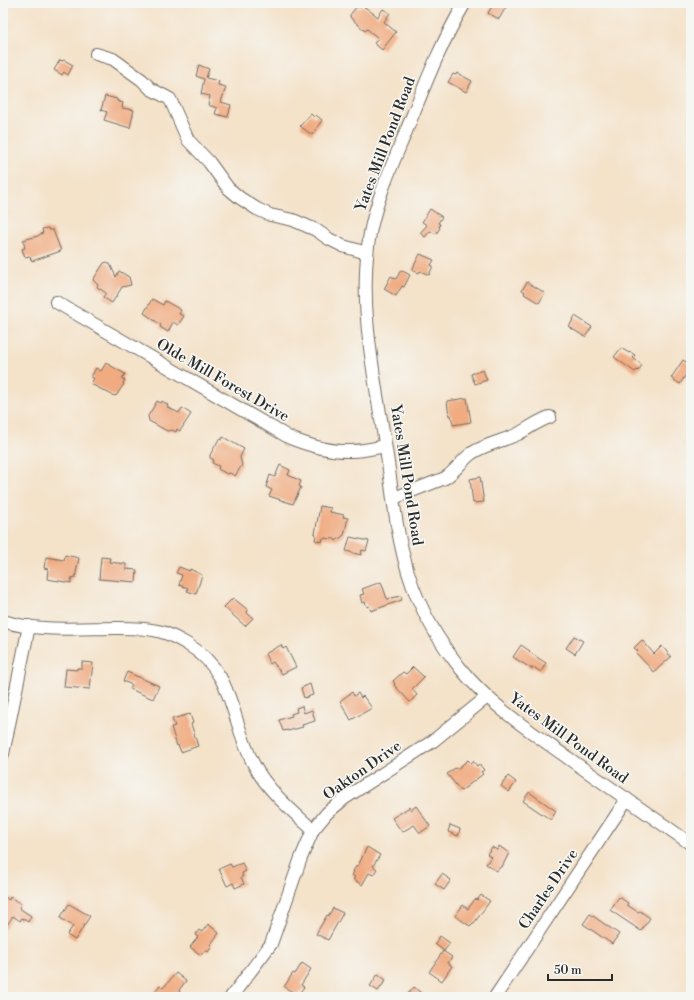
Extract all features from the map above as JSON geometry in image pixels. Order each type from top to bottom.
[{"type":"street","name":"Yates Mill Pond Road","points":[[465,3],[449,32],[432,69],[396,157],[373,219],[367,253],[365,281],[367,324],[402,550],[417,598],[439,640],[462,670],[487,697],[544,741],[691,844]]},
{"type":"street","points":[[96,54],[113,59],[126,67],[151,89],[170,99],[188,140],[209,162],[228,188],[240,198],[270,215],[294,220],[316,230],[343,246],[367,253]]},
{"type":"street","name":"Olde Mill Forest Drive","points":[[56,302],[290,438],[317,447],[338,451],[352,451],[385,446]]},
{"type":"street","points":[[394,498],[445,478],[453,473],[471,454],[518,434],[540,420],[550,417]]},
{"type":"street","points":[[3,621],[49,628],[140,628],[165,633],[194,648],[209,661],[220,676],[229,696],[246,748],[260,776],[290,809],[313,830]]},
{"type":"street","points":[[3,754],[29,626]]},
{"type":"street","name":"Oakton Drive","points":[[231,997],[271,944],[301,858],[313,830],[327,813],[345,798],[433,741],[487,697]]},
{"type":"street","name":"Charles Drive","points":[[495,997],[627,799]]},
{"type":"building","points":[[494,3],[498,3],[506,7],[499,19],[488,13]]},
{"type":"building","points":[[362,5],[378,17],[383,9],[390,13],[384,22],[396,32],[382,50],[374,43],[378,38],[367,29],[365,31],[350,17],[357,6],[359,8]]},
{"type":"building","points":[[60,60],[64,60],[73,65],[68,75],[64,72],[62,75],[54,70]]},
{"type":"building","points":[[199,65],[209,69],[206,78],[219,81],[218,85],[226,87],[221,102],[231,105],[228,117],[215,114],[217,108],[208,105],[210,96],[201,94],[204,79],[196,76]]},
{"type":"building","points":[[457,73],[472,81],[466,92],[448,82],[453,74],[456,75]]},
{"type":"building","points":[[105,96],[117,99],[117,101],[123,103],[122,108],[134,110],[130,128],[104,120],[107,112],[101,110]]},
{"type":"building","points":[[311,114],[314,117],[316,115],[322,120],[312,135],[300,126]]},
{"type":"building","points":[[430,209],[442,217],[438,223],[440,224],[440,228],[436,234],[430,231],[425,237],[420,233],[427,225],[422,222]]},
{"type":"building","points":[[48,228],[49,230],[53,230],[61,251],[32,261],[29,256],[25,257],[22,249],[25,248],[23,240],[38,236],[43,233],[42,229]]},
{"type":"building","points":[[420,254],[434,260],[431,265],[433,266],[429,275],[420,271],[419,273],[412,270]]},
{"type":"building","points":[[107,262],[110,264],[116,277],[119,271],[129,277],[131,285],[122,287],[112,303],[103,297],[106,293],[97,287],[98,285],[93,280],[104,263]]},
{"type":"building","points":[[401,270],[410,275],[404,287],[402,286],[396,296],[384,289],[391,276],[396,279]]},
{"type":"building","points":[[527,282],[545,293],[539,303],[524,294],[525,292],[522,290]]},
{"type":"building","points":[[152,299],[163,305],[165,301],[181,310],[179,314],[184,316],[178,325],[173,322],[168,332],[144,313]]},
{"type":"building","points":[[575,316],[592,327],[585,337],[569,327]]},
{"type":"building","points":[[621,348],[635,355],[633,358],[642,365],[638,371],[637,370],[635,372],[614,357]]},
{"type":"building","points":[[683,360],[691,365],[691,367],[680,384],[671,378]]},
{"type":"building","points":[[106,363],[125,374],[122,379],[125,380],[123,383],[124,384],[116,396],[91,384],[94,378],[91,377],[96,368],[101,371]]},
{"type":"building","points":[[483,370],[487,380],[475,384],[471,374]]},
{"type":"building","points":[[467,398],[471,422],[453,425],[451,415],[449,416],[447,401]]},
{"type":"building","points":[[157,401],[161,403],[162,401],[168,405],[167,407],[179,413],[182,408],[191,414],[180,431],[177,429],[176,432],[172,430],[167,431],[149,421],[148,416]]},
{"type":"building","points":[[223,437],[244,449],[240,457],[242,465],[235,476],[218,469],[219,466],[212,463],[214,460],[210,458],[210,455],[219,439],[221,440]]},
{"type":"building","points":[[280,465],[290,470],[288,475],[301,481],[299,486],[301,487],[293,504],[269,496],[272,490],[266,487],[270,475],[275,477]]},
{"type":"building","points":[[480,477],[484,502],[473,503],[470,479]]},
{"type":"building","points":[[320,506],[331,508],[330,512],[344,515],[343,517],[348,518],[344,535],[336,541],[335,539],[323,538],[322,542],[315,540]]},
{"type":"building","points":[[350,537],[369,541],[366,551],[362,550],[361,555],[346,551]]},
{"type":"building","points":[[65,555],[79,558],[75,578],[72,577],[71,583],[47,579],[48,569],[44,568],[46,557],[64,560]]},
{"type":"building","points":[[101,557],[110,558],[109,562],[126,564],[126,569],[137,570],[136,582],[99,579]]},
{"type":"building","points":[[179,567],[190,571],[190,569],[202,575],[196,594],[187,591],[188,588],[179,585],[182,575],[176,573]]},
{"type":"building","points":[[381,582],[387,599],[401,596],[402,600],[371,611],[365,602],[362,603],[360,595],[364,594],[362,589]]},
{"type":"building","points":[[233,598],[248,610],[247,613],[253,618],[245,626],[224,607]]},
{"type":"building","points":[[574,636],[583,641],[575,654],[566,648]]},
{"type":"building","points":[[642,640],[654,654],[662,646],[671,657],[654,672],[636,653],[638,651],[634,648]]},
{"type":"building","points":[[281,645],[283,649],[286,647],[296,667],[282,674],[273,662],[270,664],[265,654]]},
{"type":"building","points":[[521,645],[546,663],[541,672],[533,667],[532,669],[513,657]]},
{"type":"building","points":[[82,662],[93,663],[90,689],[64,687],[66,669],[77,670],[77,668],[82,668]]},
{"type":"building","points":[[413,667],[424,677],[412,689],[417,695],[410,702],[394,685],[395,684],[393,681],[403,672],[406,674]]},
{"type":"building","points":[[127,672],[159,686],[153,699],[130,689],[132,685],[123,681]]},
{"type":"building","points":[[310,684],[313,695],[304,698],[301,688]]},
{"type":"building","points":[[352,692],[354,696],[358,693],[361,698],[363,696],[372,708],[351,720],[340,701]]},
{"type":"building","points":[[302,706],[304,713],[312,710],[315,721],[302,725],[303,727],[283,731],[279,720],[292,716],[291,714],[297,712],[296,708]]},
{"type":"building","points":[[190,714],[193,723],[191,724],[198,746],[181,752],[178,745],[177,746],[171,727],[175,726],[172,719]]},
{"type":"building","points":[[468,760],[471,763],[473,761],[477,766],[479,764],[484,770],[481,772],[483,774],[461,791],[447,774],[455,768],[457,769]]},
{"type":"building","points":[[508,776],[516,782],[509,792],[501,786]]},
{"type":"building","points":[[529,792],[556,811],[551,820],[523,801]]},
{"type":"building","points":[[416,806],[430,826],[420,833],[414,825],[402,832],[392,818],[410,807],[411,810]]},
{"type":"building","points":[[450,825],[460,829],[458,836],[448,832]]},
{"type":"building","points":[[499,846],[509,853],[502,867],[501,866],[497,871],[486,864],[491,857],[487,854],[492,847],[497,850]]},
{"type":"building","points":[[367,847],[380,855],[373,866],[377,869],[373,875],[369,873],[362,885],[353,879],[355,877],[352,875]]},
{"type":"building","points":[[242,863],[246,871],[242,873],[243,876],[241,877],[244,884],[235,888],[233,883],[227,886],[219,869],[230,864],[232,867]]},
{"type":"building","points":[[442,874],[451,880],[444,890],[435,884]]},
{"type":"building","points":[[481,895],[490,901],[474,923],[470,926],[455,916],[463,905],[468,909],[475,899],[477,900]]},
{"type":"building","points":[[3,896],[9,900],[10,897],[21,904],[19,908],[31,916],[28,922],[22,918],[20,921],[13,916],[3,931]]},
{"type":"building","points":[[619,897],[628,903],[627,905],[650,918],[641,931],[610,910]]},
{"type":"building","points":[[69,904],[90,916],[75,940],[67,935],[73,926],[60,918]]},
{"type":"building","points":[[333,908],[343,913],[328,940],[316,934]]},
{"type":"building","points":[[590,914],[619,934],[612,944],[583,924]]},
{"type":"building","points":[[208,924],[219,933],[210,945],[212,946],[208,952],[205,950],[201,955],[190,947],[198,937],[195,935],[199,930],[202,932]]},
{"type":"building","points":[[440,936],[450,943],[444,951],[435,944]]},
{"type":"building","points":[[443,951],[452,957],[448,963],[452,966],[442,981],[429,972]]},
{"type":"building","points":[[302,963],[311,969],[301,985],[304,987],[298,995],[284,987]]},
{"type":"building","points":[[176,973],[186,981],[176,997],[163,997],[155,991],[160,985],[163,988]]},
{"type":"building","points":[[378,974],[386,980],[378,991],[370,986]]},
{"type":"building","points":[[414,987],[426,997],[405,997]]}]
